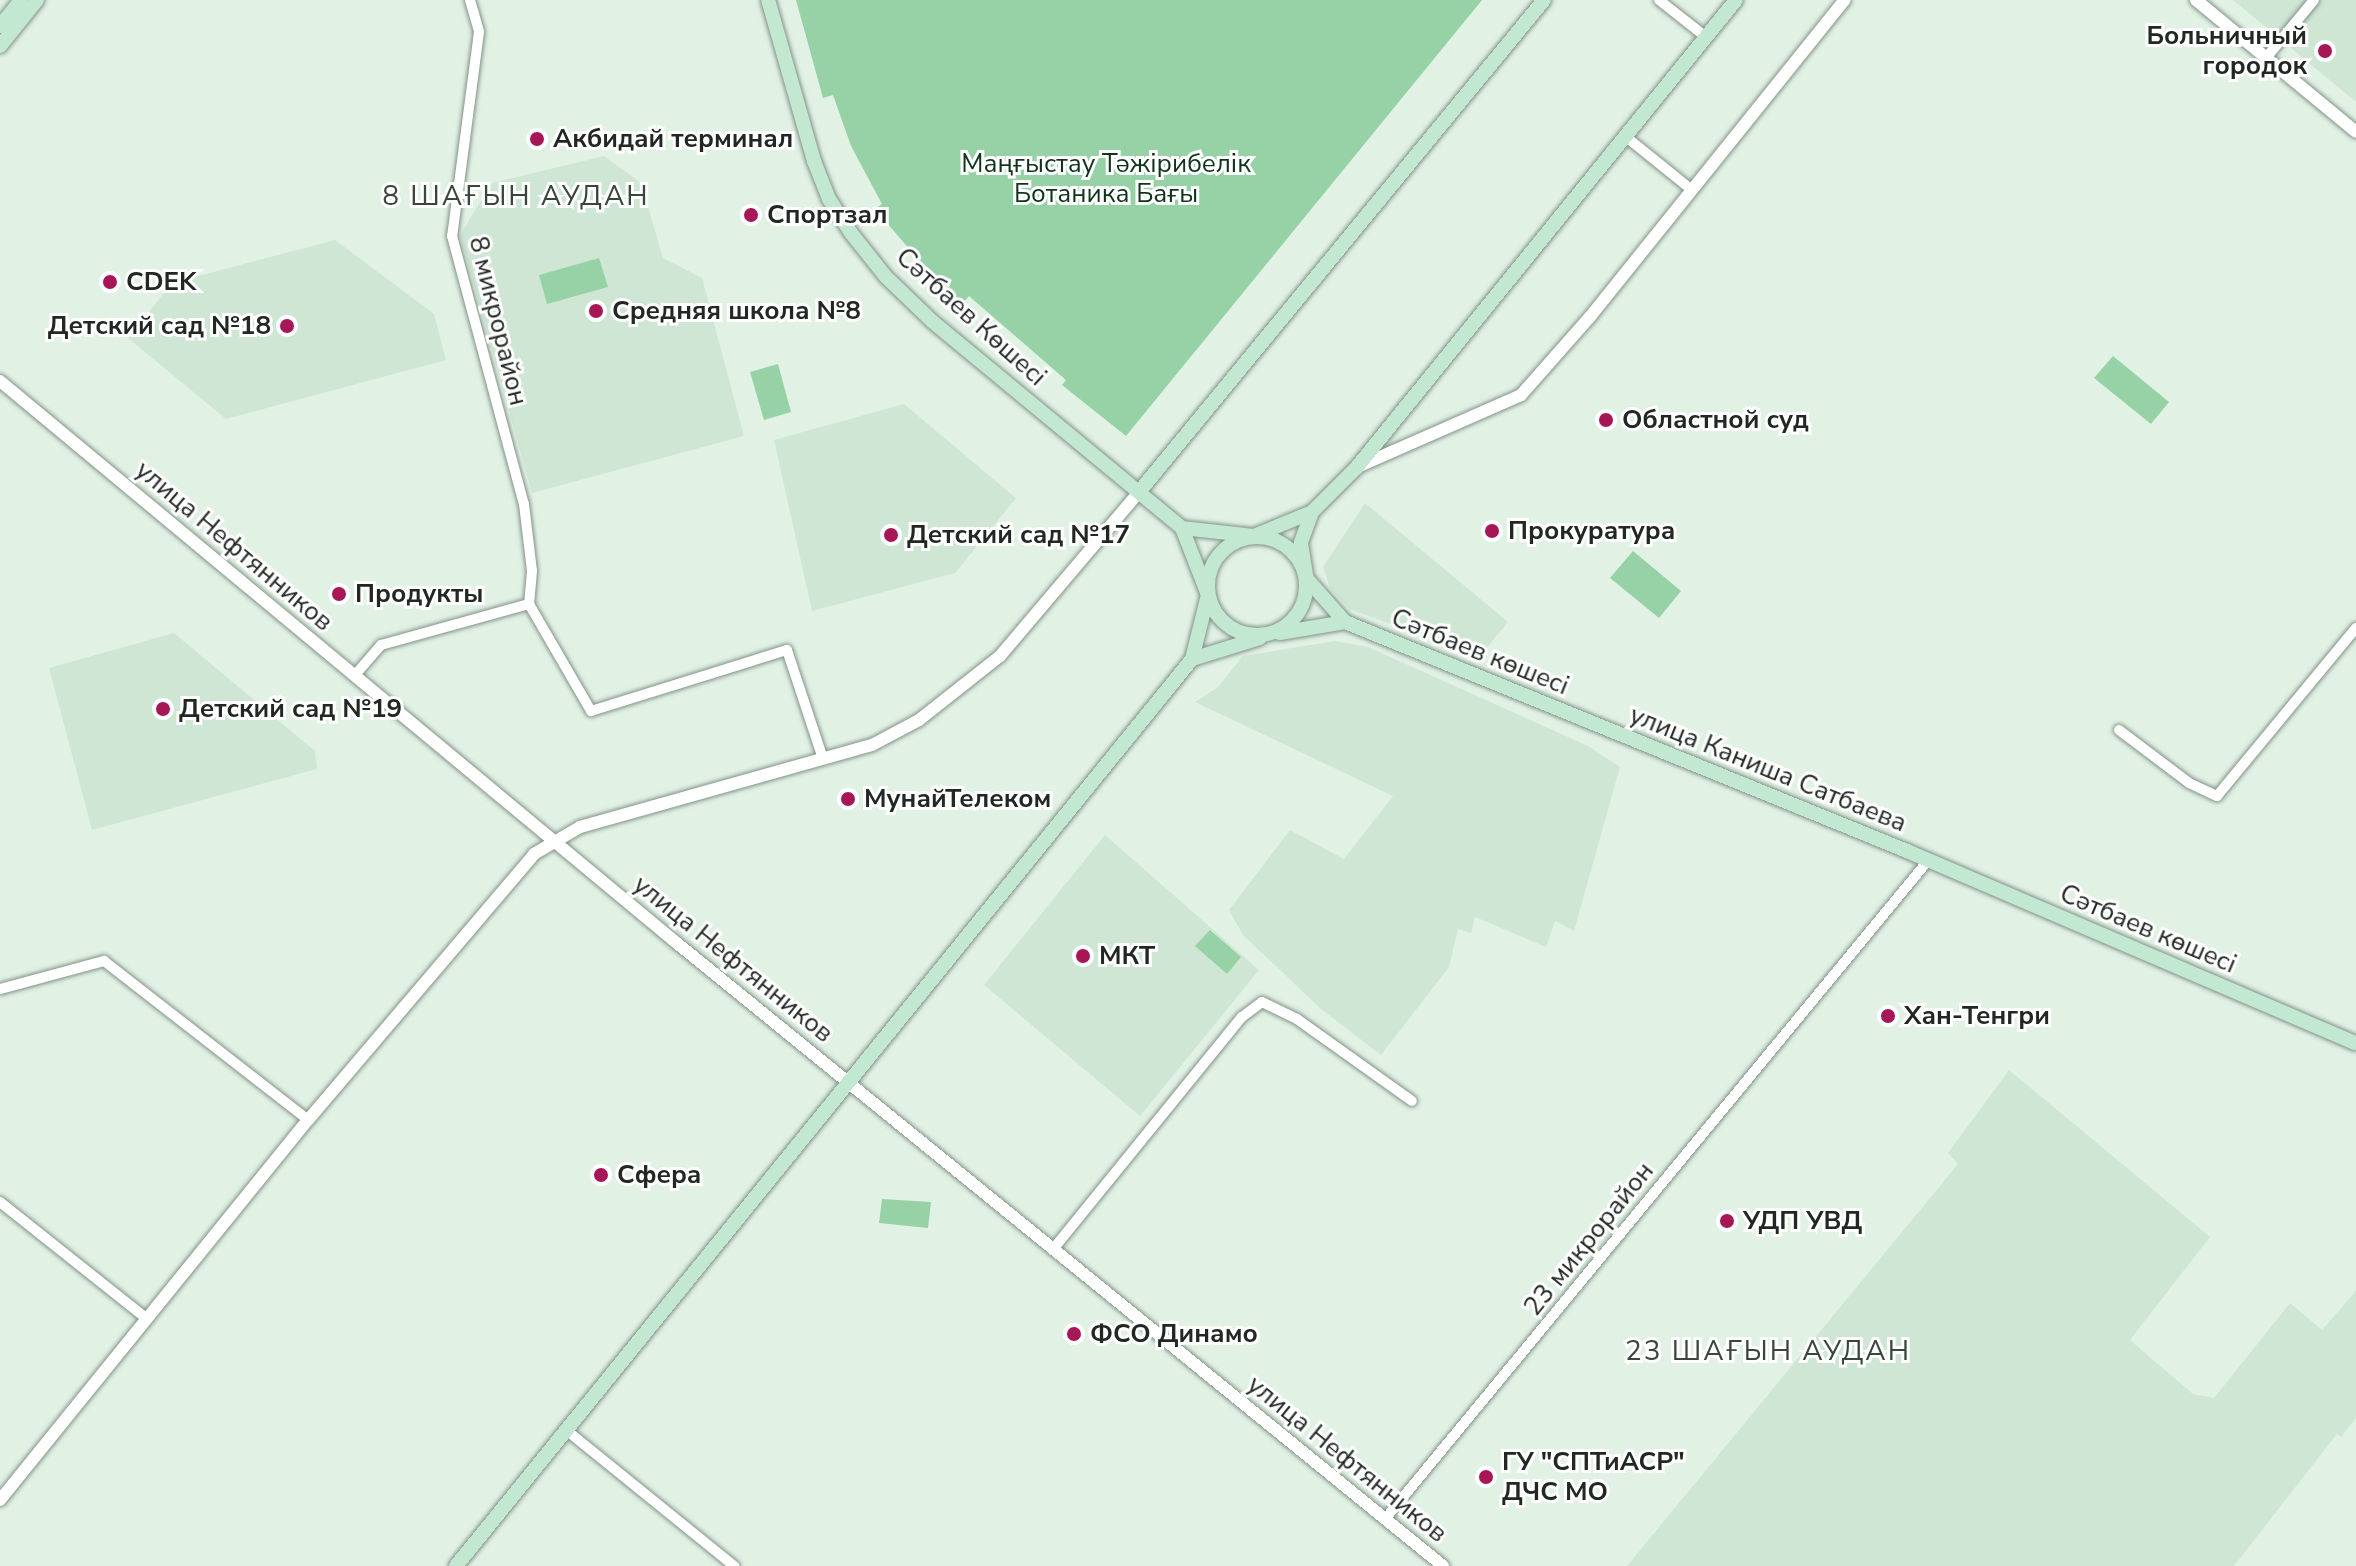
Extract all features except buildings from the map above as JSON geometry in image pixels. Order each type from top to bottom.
[{"type":"main road","points":[[0,26],[21,0]]},
{"type":"main road","points":[[0,46],[37,0]]},
{"type":"main road","name":"Сәтбаев Көшесі","points":[[768,0],[814,161],[851,233],[886,277],[933,322],[1182,528],[1208,595]]},
{"type":"main road","points":[[1139,492],[1544,0]]},
{"type":"main road","points":[[456,1566],[847,1079],[1192,659],[1214,562],[1231,544],[1312,512],[1357,467],[1736,0]]},
{"type":"main road","points":[[1192,659],[1270,634],[1295,619],[1307,593],[1301,543],[1312,512]]},
{"type":"main road","points":[[1182,528],[1269,537],[1294,552],[1307,579]]},
{"type":"main road","name":"Сәтбаев көшесі","points":[[1307,579],[1345,622],[1597,726]]},
{"type":"main road","points":[[1208,595],[1214,610],[1231,627],[1254,636],[1345,622]]},
{"type":"main road","name":"улица Каниша Сатбаева","points":[[1597,726],[1924,861]]},
{"type":"main road","name":"Сәтбаев көшесі","points":[[1924,861],[2356,1043]]},
{"type":"street","name":"8 микрорайон","points":[[470,0],[479,32],[452,236],[524,504],[532,571],[529,604]]},
{"type":"street","points":[[1659,0],[1706,37]]},
{"type":"street","points":[[1357,467],[1521,395],[1845,0]]},
{"type":"street","points":[[2196,0],[2356,132]]},
{"type":"street","points":[[2266,58],[2314,0]]},
{"type":"street","points":[[1625,136],[1692,190]]},
{"type":"street","name":"улица Нефтянников","points":[[0,381],[551,839],[1443,1566]]},
{"type":"street","points":[[0,1500],[308,1120],[551,839],[580,827],[872,745],[919,720],[1000,656],[1139,492]]},
{"type":"street","points":[[355,675],[381,645],[529,604],[591,711],[787,650],[823,759]]},
{"type":"street","points":[[2119,730],[2189,783],[2217,796],[2356,628]]},
{"type":"street","name":"23 микрорайон","points":[[1385,1519],[1826,986],[1924,861]]},
{"type":"street","points":[[0,989],[104,961],[308,1120]]},
{"type":"street","points":[[1054,1248],[1242,1017],[1262,1002],[1297,1019],[1412,1101]]},
{"type":"street","points":[[0,1202],[147,1319]]},
{"type":"street","points":[[565,1429],[734,1566]]},
{"type":"shaded area","name":"Больничный городок","points":[[2233,0],[2356,0],[2356,102]]},
{"type":"shaded area","name":"Средняя школа №8","points":[[604,156],[641,183],[663,258],[702,278],[744,436],[532,493],[460,235],[492,183]]},
{"type":"shaded area","name":"Детский сад №18","points":[[335,240],[434,314],[446,360],[226,419],[128,338],[172,283]]},
{"type":"shaded area","name":"Детский сад №17","points":[[904,404],[1016,498],[955,573],[812,611],[774,440]]},
{"type":"shaded area","points":[[1365,503],[1508,622],[1480,656],[1349,609],[1330,588],[1323,567]]},
{"type":"shaded area","name":"Детский сад №19","points":[[174,633],[315,751],[317,769],[92,830],[49,668]]},
{"type":"shaded area","points":[[1335,641],[1368,647],[1588,746],[1620,767],[1574,931],[1555,921],[1546,947],[1475,917],[1471,933],[1458,929],[1449,967],[1381,1055],[1321,1009],[1243,935],[1229,910],[1290,830],[1344,859],[1393,796],[1195,702],[1218,687],[1243,656]]},
{"type":"shaded area","points":[[1105,835],[1259,970],[1140,1116],[984,985]]},
{"type":"shaded area","points":[[2009,1070],[2210,1237],[2130,1340],[2193,1394],[2214,1398],[2290,1303],[2322,1330],[2356,1291],[2356,1418],[2341,1437],[2337,1434],[2234,1566],[1627,1566],[1958,1164],[1948,1153]]},
{"type":"green space","name":"Маңғыстау Тәжірибелік Ботаника Бағы","points":[[796,0],[1482,0],[1126,436],[1062,385],[1066,380],[969,296],[963,303],[929,272],[875,209],[882,204],[851,146],[833,95],[823,98]]},
{"type":"green space","points":[[599,258],[608,287],[547,304],[539,275]]},
{"type":"green space","points":[[2113,356],[2169,402],[2151,424],[2094,378]]},
{"type":"green space","points":[[778,364],[791,412],[764,420],[750,372]]},
{"type":"green space","points":[[1633,551],[1681,591],[1659,618],[1610,578]]},
{"type":"green space","points":[[1210,930],[1241,957],[1227,974],[1195,946]]},
{"type":"green space","points":[[882,1199],[931,1202],[928,1228],[879,1223]]},
{"type":"place","name":"Больничный городок","points":[[2325,51]]},
{"type":"place","name":"Акбидай терминал","points":[[537,139]]},
{"type":"place","name":"Спортзал","points":[[751,215]]},
{"type":"place","name":"CDEK","points":[[110,282]]},
{"type":"place","name":"Средняя школа №8","points":[[596,311]]},
{"type":"place","name":"Детский сад №18","points":[[287,326]]},
{"type":"place","name":"Областной суд","points":[[1606,420]]},
{"type":"place","name":"Прокуратура","points":[[1492,531]]},
{"type":"place","name":"Детский сад №17","points":[[891,535]]},
{"type":"place","name":"Продукты","points":[[339,594]]},
{"type":"place","name":"Детский сад №19","points":[[163,709]]},
{"type":"place","name":"МунайТелеком","points":[[848,799]]},
{"type":"place","name":"МКТ","points":[[1083,956]]},
{"type":"place","name":"Хан-Тенгри","points":[[1888,1016]]},
{"type":"place","name":"Сфера","points":[[601,1175]]},
{"type":"place","name":"УДП УВД","points":[[1727,1221]]},
{"type":"place","name":"ФСО Динамо","points":[[1074,1334]]},
{"type":"place","name":"ГУ \"СПТиАСР\" ДЧС МО","points":[[1486,1477]]},
{"type":"district","name":"8 ШАҒЫН АУДАН","points":[[516,196]]},
{"type":"district","name":"23 ШАҒЫН АУДАН","points":[[1768,1351]]}]
